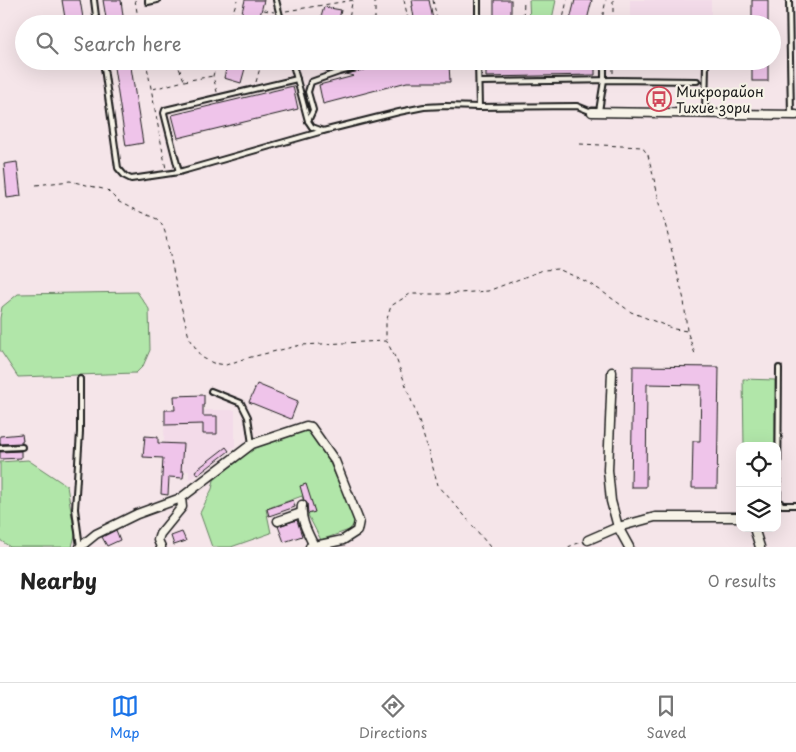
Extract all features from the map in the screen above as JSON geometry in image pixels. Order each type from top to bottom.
[{"type":"street","points":[[595,113],[794,115]]},
{"type":"street","points":[[612,372],[608,470],[611,501],[618,527],[630,547]]},
{"type":"street","points":[[80,547],[96,534],[137,514],[181,498],[252,444],[306,426],[311,427],[335,461],[359,521],[356,531],[343,540],[312,546],[302,509],[278,521]]},
{"type":"street","points":[[161,547],[158,540],[160,534],[182,507],[181,498]]},
{"type":"street","points":[[588,540],[618,527],[655,517],[736,517]]},
{"type":"street","points":[[755,532],[760,547]]},
{"type":"lane","points":[[94,0],[96,15]]},
{"type":"lane","points":[[148,0],[148,2],[157,0]]},
{"type":"lane","points":[[276,0],[278,15]]},
{"type":"lane","points":[[478,0],[478,15]]},
{"type":"lane","points":[[789,0],[794,115]]},
{"type":"lane","points":[[104,70],[118,168],[125,176],[131,179],[179,172],[323,131],[424,107],[577,106],[595,113],[604,80],[604,70]]},
{"type":"lane","points":[[294,70],[308,121],[312,127],[323,131]]},
{"type":"lane","points":[[308,121],[313,110],[308,92],[311,82],[347,70]]},
{"type":"lane","points":[[478,70],[479,107]]},
{"type":"lane","points":[[705,113],[706,70]]},
{"type":"lane","points":[[179,172],[164,113],[165,110],[297,79]]},
{"type":"lane","points":[[479,82],[697,80]]},
{"type":"lane","points":[[778,442],[779,368]]},
{"type":"lane","points":[[80,379],[80,432],[75,509],[80,547]]},
{"type":"lane","points":[[211,392],[241,403],[248,417],[252,444]]},
{"type":"lane","points":[[0,448],[22,447]]},
{"type":"lane","points":[[778,487],[778,500],[782,505],[796,505]]},
{"type":"path","points":[[135,0],[138,15]]},
{"type":"path","points":[[231,15],[236,0]]},
{"type":"path","points":[[264,10],[277,12],[354,0]]},
{"type":"path","points":[[350,15],[354,0]]},
{"type":"path","points":[[375,0],[375,15]]},
{"type":"path","points":[[404,0],[407,15]]},
{"type":"path","points":[[433,0],[436,15]]},
{"type":"path","points":[[523,15],[524,0]]},
{"type":"path","points":[[564,15],[567,0]]},
{"type":"path","points":[[603,15],[606,0]]},
{"type":"path","points":[[613,0],[613,15]]},
{"type":"path","points":[[148,70],[166,174]]},
{"type":"path","points":[[180,70],[184,81]]},
{"type":"path","points":[[215,70],[213,76],[218,97]]},
{"type":"path","points":[[254,89],[259,70]]},
{"type":"path","points":[[613,70],[613,80]]},
{"type":"path","points":[[151,89],[213,76]]},
{"type":"path","points":[[580,144],[642,147],[648,155],[684,300],[687,331],[694,354]]},
{"type":"path","points":[[36,185],[70,181],[106,190],[120,202],[157,219],[162,224],[178,298],[189,337],[201,357],[213,363],[226,365],[302,345],[386,340]]},
{"type":"path","points":[[490,547],[438,486],[421,427],[397,361],[386,340],[386,322],[391,306],[410,294],[488,291],[543,270],[558,269],[585,281],[631,312],[674,329],[687,331]]},
{"type":"path","points":[[568,547],[588,540]]},
{"type":"shaded area","points":[[630,0],[711,0],[711,15],[630,15]]},
{"type":"shaded area","points":[[165,410],[235,410],[235,446],[189,480],[189,471],[163,470]]},
{"type":"green space","points":[[529,0],[556,0],[553,15],[530,15]]},
{"type":"green space","points":[[137,292],[149,309],[150,350],[143,366],[136,373],[18,377],[0,350],[2,307],[18,294]]},
{"type":"green space","points":[[743,379],[775,380],[775,442],[744,442]]},
{"type":"green space","points":[[302,431],[309,432],[329,461],[356,522],[349,530],[321,540],[308,515],[302,496],[266,509],[271,533],[231,547],[212,547],[200,513],[212,489],[214,480],[255,447]]},
{"type":"green space","points":[[28,460],[67,486],[75,535],[72,547],[10,547],[0,540],[0,462]]},
{"type":"building","points":[[62,0],[80,0],[82,15],[64,15]]},
{"type":"building","points":[[103,0],[121,0],[123,15],[106,15]]},
{"type":"building","points":[[245,0],[264,0],[260,15],[241,15]]},
{"type":"building","points":[[412,0],[429,0],[432,15],[414,15]]},
{"type":"building","points":[[494,0],[511,0],[511,15],[494,15]]},
{"type":"building","points":[[575,0],[592,0],[588,15],[571,15]]},
{"type":"building","points":[[752,0],[768,0],[768,15],[752,15]]},
{"type":"building","points":[[324,7],[341,10],[340,15],[322,15]]},
{"type":"building","points":[[114,70],[131,70],[143,143],[126,146]]},
{"type":"building","points":[[226,70],[245,70],[241,83],[224,78]]},
{"type":"building","points":[[364,70],[449,70],[450,82],[407,82],[323,104],[319,85],[354,76],[346,74]]},
{"type":"building","points":[[486,70],[595,70],[595,75],[486,77]]},
{"type":"building","points":[[752,70],[768,70],[768,81],[752,81]]},
{"type":"building","points":[[293,86],[298,109],[178,138],[172,115]]},
{"type":"building","points":[[17,162],[21,196],[7,198],[4,164]]},
{"type":"building","points":[[633,366],[719,367],[717,488],[692,488],[693,441],[700,441],[701,385],[647,384],[646,487],[631,487]]},
{"type":"building","points":[[257,384],[298,401],[291,419],[249,402]]},
{"type":"building","points":[[204,395],[203,416],[217,416],[217,434],[203,434],[203,424],[165,425],[165,410],[175,410],[174,396]]},
{"type":"building","points":[[22,434],[23,441],[21,443],[0,444],[0,436]]},
{"type":"building","points":[[145,436],[158,437],[158,443],[183,444],[181,471],[184,471],[183,478],[169,477],[168,495],[161,494],[163,458],[143,457]]},
{"type":"building","points":[[226,447],[229,451],[198,475],[195,471]]},
{"type":"building","points":[[21,451],[21,458],[0,459],[0,452]]},
{"type":"building","points":[[306,484],[315,512],[308,514],[307,503],[304,500],[300,486]]},
{"type":"building","points":[[293,500],[295,507],[269,516],[267,509]]},
{"type":"building","points":[[297,520],[302,536],[284,542],[278,526]]},
{"type":"building","points":[[116,530],[120,540],[107,546],[102,537]]},
{"type":"building","points":[[182,532],[186,541],[174,545],[171,536]]},
{"type":"place","name":"Микрорайон Тихие зори","points":[[659,99]]}]
